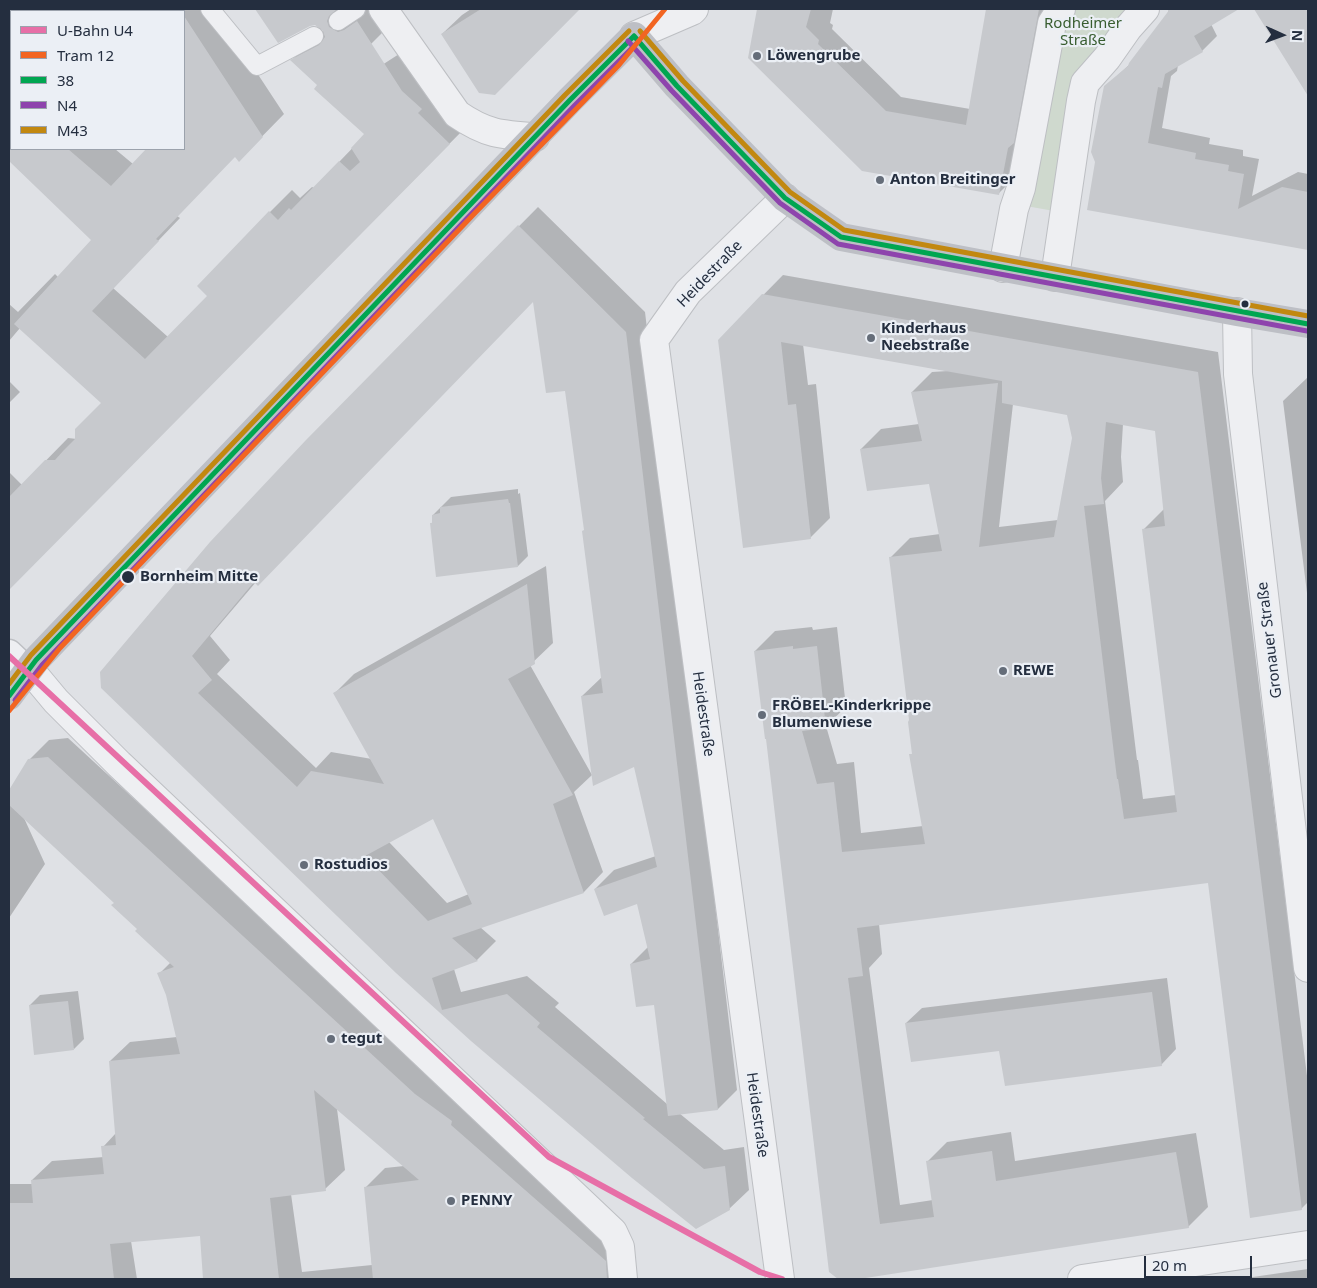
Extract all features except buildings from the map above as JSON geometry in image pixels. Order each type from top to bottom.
[{"type":"main road","points":[[9,696],[18,662],[36,660],[535,137],[634,36],[677,86],[784,198],[841,237],[1308,324]]},
{"type":"street","points":[[383,9],[457,114],[487,132],[535,137]]},
{"type":"street","points":[[634,36],[644,9]]},
{"type":"street","points":[[634,36],[694,9]]},
{"type":"street","points":[[1003,268],[1014,209],[1021,188],[1052,24],[1061,9]]},
{"type":"street","points":[[1055,277],[1080,101],[1085,83],[1145,9]]},
{"type":"street","name":"Heidestraße","points":[[780,1279],[654,340],[688,292],[784,198]]},
{"type":"street","name":"Gronauer Straße","points":[[1237,312],[1238,374],[1304,893],[1308,968]]},
{"type":"street","points":[[18,662],[36,677],[56,701],[119,764],[613,1232],[620,1247],[624,1279]]},
{"type":"street","points":[[1082,1279],[1308,1245]]},
{"type":"lane","points":[[210,9],[257,66],[314,36]]},
{"type":"lane","points":[[338,21],[356,9]]},
{"type":"green space","name":"Rodheimer Straße","points":[[1069,9],[1130,9],[1120,23],[1054,211],[1026,206]]},
{"type":"metro line","name":"U4","points":[[9,656],[549,1157],[760,1272],[782,1279]]},
{"type":"tram line","name":"12","points":[[9,711],[60,648],[473,215],[619,65],[665,9]]},
{"type":"transit line","name":"M43","points":[[9,684],[31,655],[565,95],[629,31]]},
{"type":"transit line","name":"M43","points":[[640,31],[683,81],[790,192],[844,230],[1308,316]]},
{"type":"transit line","name":"38","points":[[634,36],[677,86],[785,198],[841,237],[1308,324]]},
{"type":"transit line","name":"38","points":[[9,696],[36,660],[570,100],[634,36]]},
{"type":"transit line","name":"N4","points":[[628,41],[672,91],[780,203],[838,244],[1307,331]]},
{"type":"transit line","name":"N4","points":[[15,700],[42,665],[575,105],[639,41]]},
{"type":"place","name":"Löwengrube","points":[[757,56]]},
{"type":"place","name":"Anton Breitinger","points":[[880,180]]},
{"type":"place","name":"Kinderhaus Neebstraße","points":[[871,338]]},
{"type":"place","name":"Bornheim Mitte","points":[[128,577]]},
{"type":"place","name":"REWE","points":[[1003,671]]},
{"type":"place","name":"FRÖBEL-Kinderkrippe Blumenwiese","points":[[762,715]]},
{"type":"place","name":"Rostudios","points":[[304,865]]},
{"type":"place","name":"tegut","points":[[331,1039]]},
{"type":"place","name":"PENNY","points":[[451,1201]]}]
